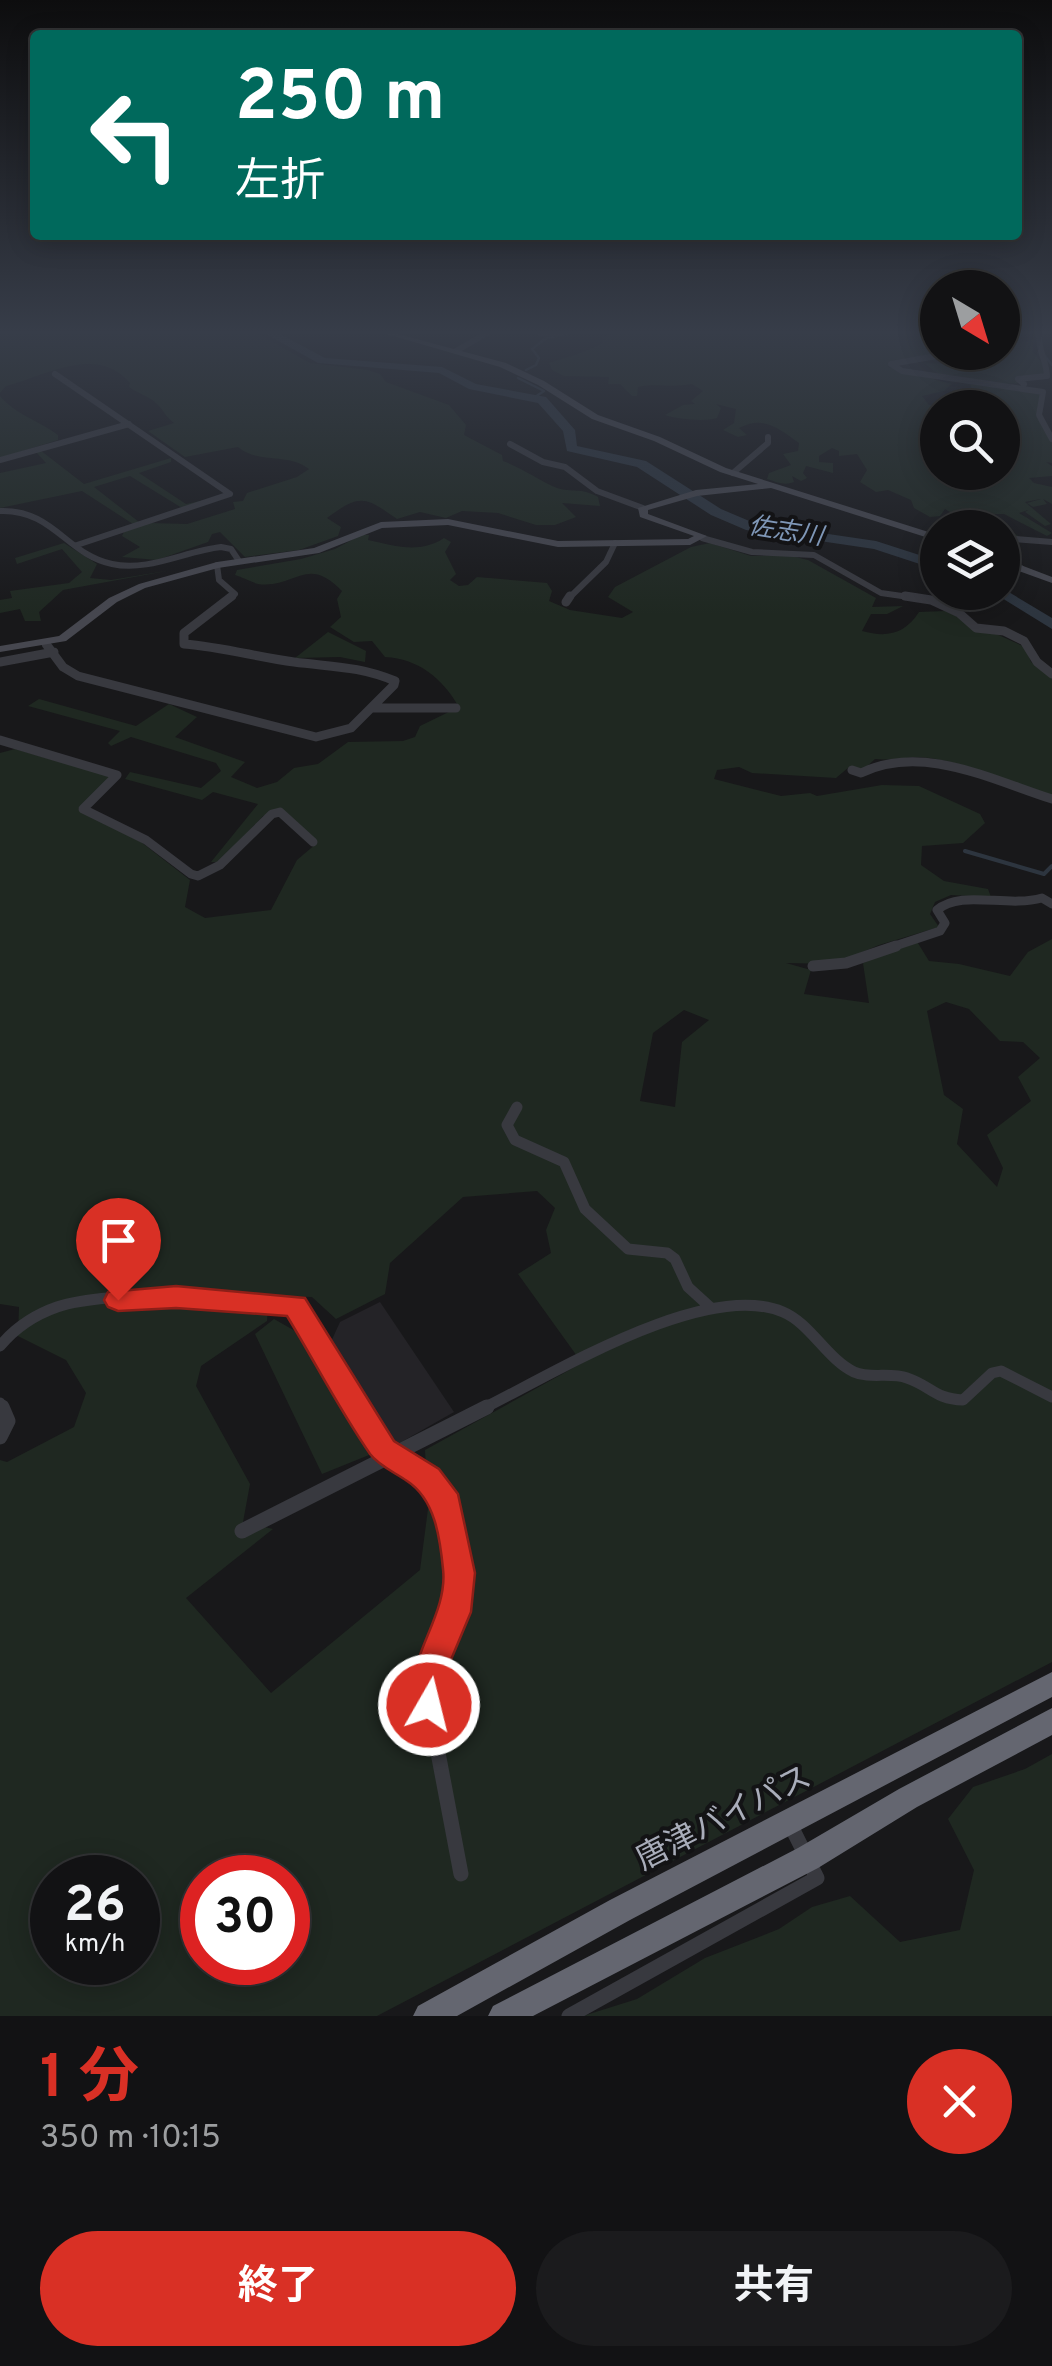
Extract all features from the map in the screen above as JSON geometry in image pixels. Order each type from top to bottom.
[{"type":"highway","name":"唐津バイパス","points":[[428,2016],[620,1910],[1052,1684]]},
{"type":"highway","points":[[503,2016],[808,1858],[908,1798],[1052,1721]]},
{"type":"street","points":[[0,460],[118,427]]},
{"type":"street","points":[[76,544],[230,494],[133,427]]},
{"type":"street","points":[[625,427],[733,472],[920,532]]},
{"type":"street","points":[[733,472],[746,465],[752,452],[768,443],[768,437]]},
{"type":"street","points":[[510,444],[543,462],[565,467],[597,491],[642,508],[690,495],[775,485]]},
{"type":"street","points":[[642,508],[643,515],[692,529],[702,538],[752,552],[814,555],[881,593],[920,598]]},
{"type":"street","points":[[0,510],[22,509],[36,514],[96,558],[122,566],[162,563],[218,546],[227,546],[239,561]]},
{"type":"street","points":[[0,662],[50,648],[128,591],[218,565],[316,551],[371,528],[394,523],[448,522],[546,542],[690,542],[702,538]]},
{"type":"street","points":[[1020,539],[1052,542]]},
{"type":"street","points":[[566,602],[575,588],[606,562],[615,543]]},
{"type":"street","points":[[50,648],[63,667],[78,676],[316,737],[338,736],[374,708],[396,681],[386,674],[345,664],[292,662],[182,642],[184,633],[235,594],[219,580],[218,565]]},
{"type":"street","points":[[1020,568],[1052,580]]},
{"type":"street","points":[[950,610],[976,628],[1004,631],[1032,647],[1037,662],[1052,674]]},
{"type":"street","points":[[0,649],[50,648]]},
{"type":"street","points":[[374,708],[456,708]]},
{"type":"street","points":[[0,740],[116,775],[83,809],[146,840],[198,876],[220,865],[272,814],[280,812],[313,842]]},
{"type":"street","points":[[852,770],[861,773],[881,763],[902,765],[915,759],[929,760],[1052,799]]},
{"type":"street","points":[[813,966],[836,968],[881,948],[940,931],[944,923],[937,910],[948,901],[1016,904],[1042,898],[1052,904]]},
{"type":"street","points":[[517,1107],[507,1125],[515,1140],[564,1162],[585,1209],[628,1249],[667,1252],[675,1259],[688,1287],[710,1308]]},
{"type":"street","points":[[0,1346],[23,1323],[43,1313],[91,1300],[176,1297],[286,1302],[302,1313],[392,1458],[428,1478],[443,1494],[460,1573],[455,1612],[433,1662],[429,1705],[461,1874]]},
{"type":"street","points":[[242,1531],[392,1458],[605,1346],[643,1329],[734,1304],[784,1312],[854,1372],[918,1382],[942,1399],[963,1400],[992,1372],[1001,1372],[1052,1398]]},
{"type":"street","points":[[0,1403],[8,1420],[0,1437]]},
{"type":"street","points":[[568,2016],[817,1878],[789,1823]]},
{"type":"shaded area","points":[[0,427],[45,427],[58,435],[58,440],[0,458]]},
{"type":"shaded area","points":[[161,427],[466,427],[464,435],[502,455],[503,461],[551,485],[598,497],[600,506],[562,503],[576,517],[555,525],[536,525],[498,513],[462,511],[446,518],[420,512],[397,519],[362,501],[327,518],[341,527],[338,536],[299,550],[245,557],[220,532],[212,534],[208,542],[157,560],[122,557],[140,547],[122,536],[124,532],[149,523],[187,524],[235,509],[233,502],[243,501],[247,493],[297,477],[309,469],[291,461],[255,456],[238,447],[185,457],[148,431]]},
{"type":"shaded area","points":[[741,427],[747,435],[738,437],[723,430]]},
{"type":"shaded area","points":[[774,427],[920,427],[920,490],[1020,490],[1020,427],[1044,427],[1052,441],[1052,463],[1046,462],[1052,466],[1052,476],[1029,478],[1052,487],[1052,504],[1043,499],[1047,504],[1033,507],[1027,503],[1041,499],[1025,502],[1051,524],[1045,526],[1025,512],[1028,510],[920,511],[911,500],[888,490],[876,492],[860,482],[867,470],[857,454],[839,456],[839,451],[832,448],[819,456],[819,462],[833,463],[833,473],[806,466],[803,473],[807,478],[801,481],[792,476],[794,482],[787,484],[767,479],[769,473],[791,465],[783,454],[798,451],[799,443]]},
{"type":"shaded area","points":[[40,450],[84,484],[171,458],[171,462],[139,473],[186,504],[214,498],[182,508],[130,476],[94,487],[139,522],[133,524],[82,491],[0,508],[0,473],[46,463],[36,452]]},
{"type":"shaded area","points":[[1020,514],[1052,533],[1047,536],[1020,522]]},
{"type":"shaded area","points":[[361,535],[369,535],[368,540],[407,547],[426,546],[444,538],[451,542],[445,552],[456,574],[450,580],[459,586],[468,585],[477,577],[547,583],[552,591],[549,601],[570,610],[622,618],[633,612],[608,597],[615,587],[691,547],[710,543],[751,556],[787,555],[808,560],[876,598],[872,607],[903,606],[887,614],[871,614],[862,631],[895,632],[919,612],[945,611],[1025,647],[1031,662],[1052,678],[1052,796],[976,769],[923,757],[875,759],[863,770],[849,767],[836,778],[752,773],[739,767],[717,770],[714,779],[781,796],[817,796],[882,785],[919,786],[980,814],[985,823],[963,843],[922,846],[921,865],[944,881],[988,889],[991,897],[951,895],[935,902],[930,914],[939,927],[834,964],[786,963],[811,970],[804,994],[869,1003],[863,963],[916,940],[929,961],[1010,976],[1028,952],[1052,939],[1052,1662],[377,2016],[0,2016],[0,1460],[7,1462],[74,1427],[86,1393],[66,1360],[18,1336],[19,1307],[0,1304],[0,753],[15,749],[109,776],[78,809],[141,842],[190,880],[185,907],[205,918],[271,910],[297,860],[317,843],[286,812],[263,816],[220,862],[211,862],[258,804],[213,792],[202,800],[125,779],[130,772],[201,788],[221,771],[216,763],[131,737],[111,746],[108,743],[120,731],[28,706],[39,699],[136,726],[169,704],[197,717],[175,737],[245,762],[231,777],[257,788],[277,782],[294,768],[318,764],[348,742],[403,741],[415,737],[420,726],[459,707],[445,687],[419,666],[385,657],[372,641],[354,642],[330,627],[341,617],[337,599],[342,591],[330,580],[310,574],[258,584],[235,575],[237,570],[335,549]],"holes":[[[946,1002],[969,1009],[1000,1041],[1023,1042],[1040,1058],[1018,1077],[1031,1101],[987,1135],[1003,1168],[997,1187],[957,1144],[963,1109],[944,1095],[927,1011]],[[684,1010],[709,1020],[682,1042],[675,1107],[640,1101],[653,1033]],[[537,1191],[555,1208],[546,1230],[551,1253],[518,1274],[582,1363],[425,1450],[428,1509],[420,1570],[271,1693],[186,1598],[273,1529],[243,1522],[250,1484],[196,1386],[201,1366],[267,1321],[268,1308],[185,1293],[312,1297],[336,1319],[385,1294],[390,1263],[463,1197]]]},
{"type":"shaded area","points":[[64,543],[97,564],[90,578],[111,580],[172,570],[63,590],[39,612],[41,621],[25,621],[20,609],[0,613],[0,600],[12,598],[10,591],[69,583],[82,572],[62,549],[17,564],[15,558]]},
{"type":"shaded area","points":[[328,632],[366,651],[365,662],[340,657],[295,658]]},
{"type":"shaded area","points":[[380,1302],[454,1412],[396,1445],[330,1344],[340,1322]]},
{"type":"shaded area","points":[[274,1319],[304,1336],[369,1455],[322,1474],[255,1334]]},
{"type":"shaded area","points":[[1052,1754],[1052,2016],[583,2016],[637,1999],[705,1958],[779,1929],[812,1907],[850,1896],[900,1942],[960,1930],[974,1870],[948,1819],[973,1787],[1025,1769]]},
{"type":"waterway","name":"佐志川","points":[[566,427],[571,448],[641,464],[716,512],[751,527],[876,545],[920,560]]},
{"type":"waterway","name":"佐志川","points":[[1020,604],[1052,625]]},
{"type":"waterway","points":[[965,851],[1044,874],[1052,866]]},
{"type":"route","points":[[118,1300],[176,1297],[286,1302],[296,1306],[384,1450],[428,1478],[443,1494],[460,1573],[455,1612],[433,1662],[429,1705]]}]
